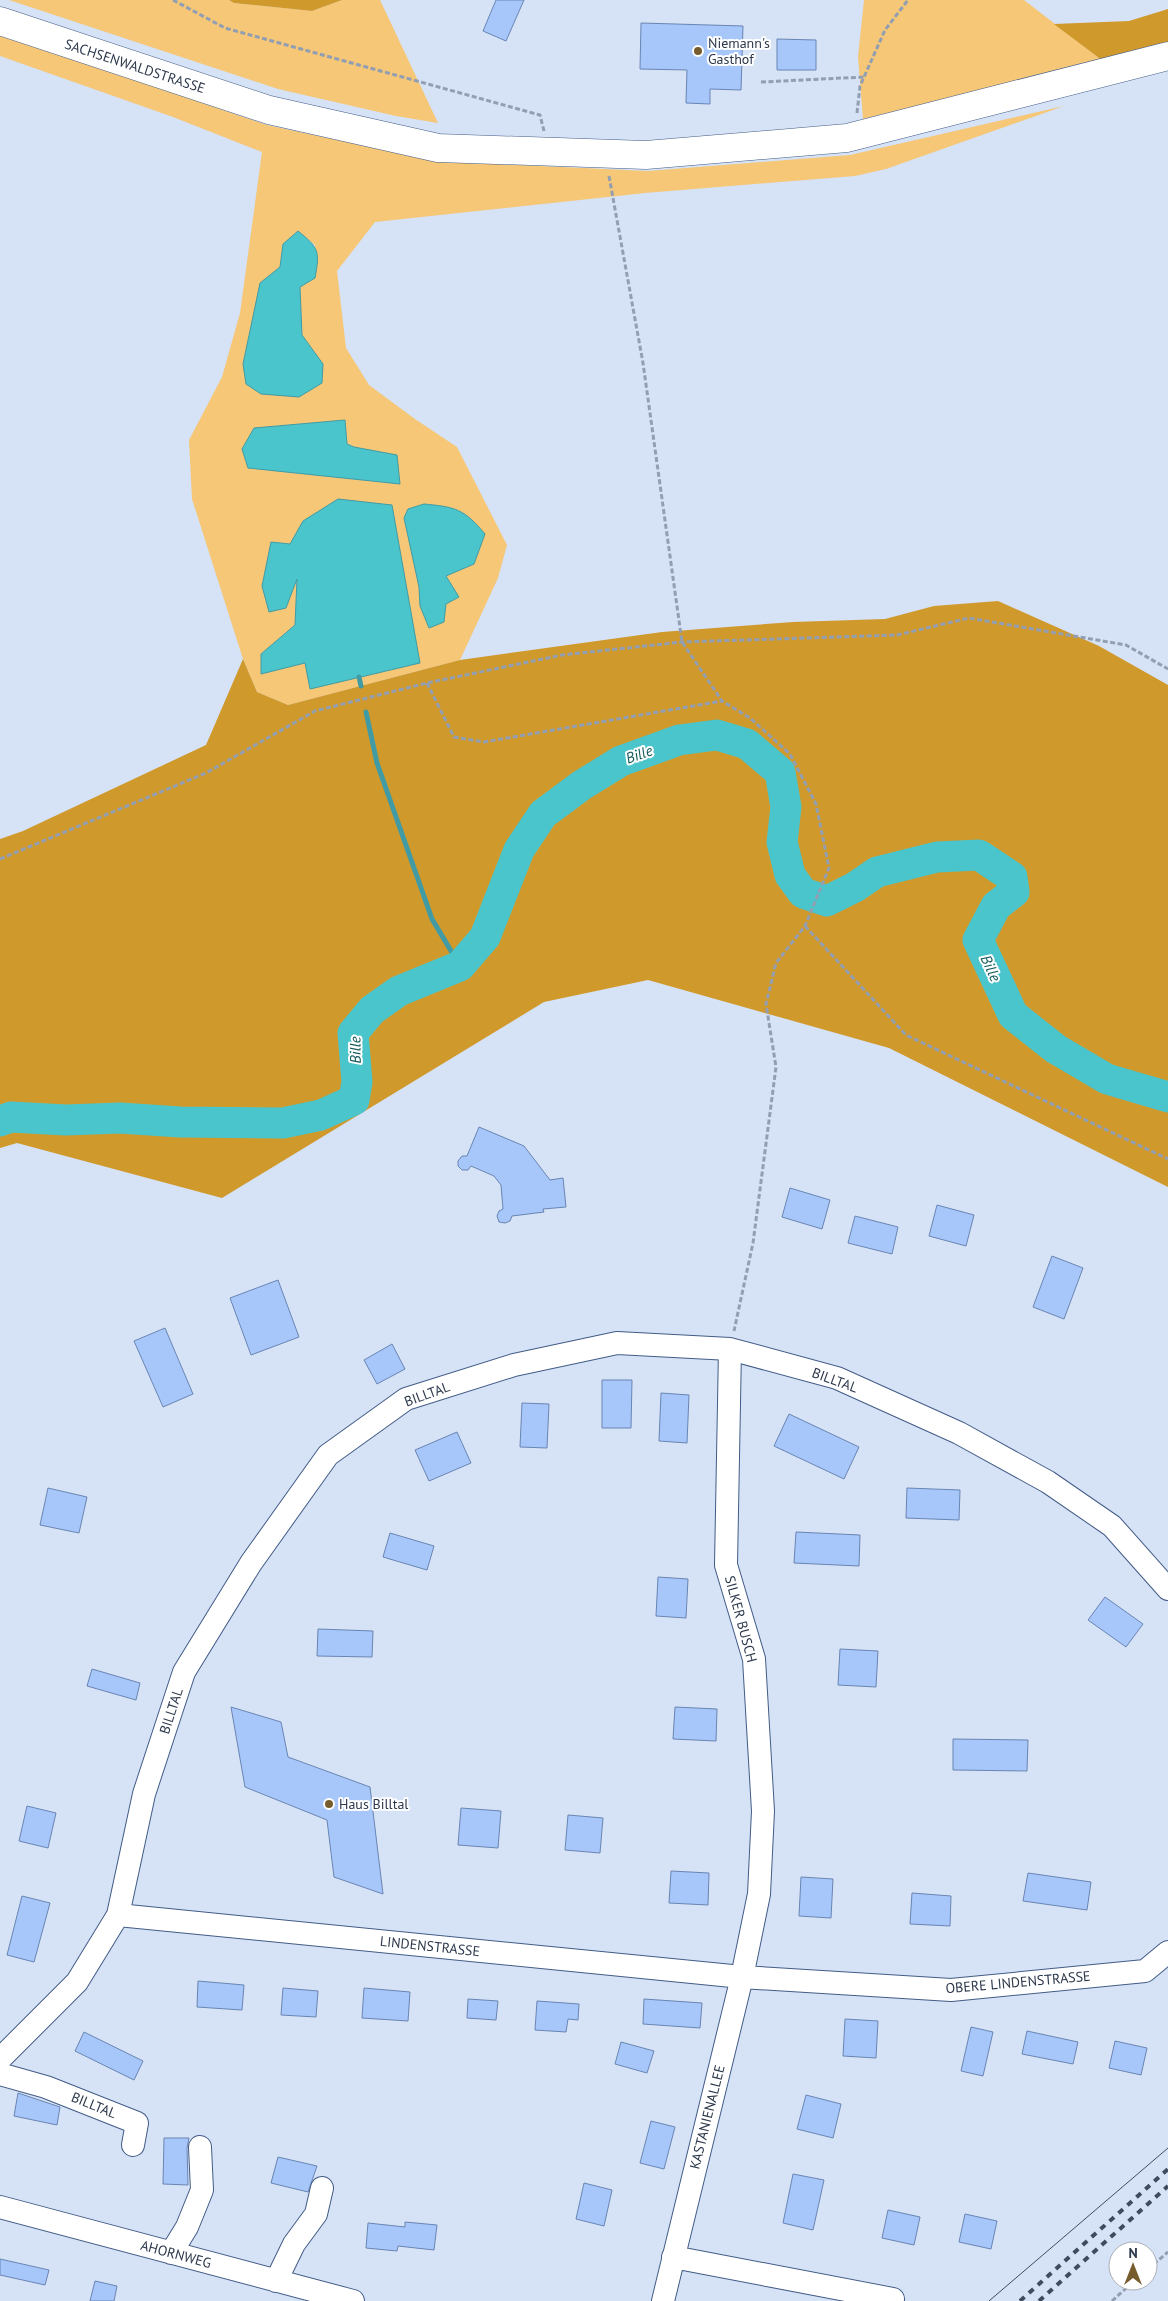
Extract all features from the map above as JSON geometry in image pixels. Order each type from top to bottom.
[{"type":"main road","name":"SACHSENWALDSTRASSE","points":[[0,21],[269,110],[438,148],[646,155],[847,138],[1168,56]]},
{"type":"street","name":"BILLTAL","points":[[0,2059],[78,1982],[118,1915],[144,1794],[184,1672],[251,1563],[328,1455],[406,1399],[514,1365],[617,1342],[730,1349],[837,1378],[959,1432],[1048,1482],[1112,1526],[1168,1589]]},
{"type":"street","name":"SILKER BUSCH","points":[[730,1349],[726,1565],[754,1659],[763,1811],[759,1894],[742,1977]]},
{"type":"street","name":"LINDENSTRASSE","points":[[118,1915],[742,1977]]},
{"type":"street","name":"OBERE LINDENSTRASSE","points":[[742,1977],[951,1990],[1146,1971],[1168,1952]]},
{"type":"street","name":"KASTANIENALLEE","points":[[662,2301],[742,1977]]},
{"type":"street","name":"BILLTAL","points":[[0,2074],[46,2087],[137,2123],[133,2145]]},
{"type":"street","points":[[171,2253],[187,2227],[202,2190],[200,2147]]},
{"type":"street","points":[[276,2281],[294,2244],[316,2214],[322,2188]]},
{"type":"street","name":"AHORNWEG","points":[[0,2207],[353,2301]]},
{"type":"street","points":[[673,2257],[893,2299]]},
{"type":"path","points":[[173,0],[225,28],[540,115],[545,136]]},
{"type":"path","points":[[857,118],[860,86],[864,76],[885,30],[908,0]]},
{"type":"path","points":[[761,82],[864,76]]},
{"type":"path","points":[[605,153],[642,364],[682,642],[722,701],[750,718],[790,754],[816,804],[829,868],[805,926],[776,963],[766,1004],[776,1067],[753,1243],[730,1349]]},
{"type":"path","points":[[0,859],[206,773],[315,711],[427,684],[562,655],[682,642],[897,635],[969,618],[1126,645],[1168,669]]},
{"type":"path","points":[[427,684],[454,736],[484,742],[722,701]]},
{"type":"path","points":[[805,926],[906,1035],[1168,1159]]},
{"type":"path","points":[[1158,2260],[1168,2252]]},
{"type":"path","points":[[1112,2301],[1123,2291]]},
{"type":"shaded area","points":[[9,0],[229,0],[234,3],[312,11],[342,0],[380,0],[438,123],[396,116],[278,89]]},
{"type":"shaded area","points":[[229,0],[342,0],[312,11],[234,3]]},
{"type":"shaded area","points":[[864,0],[1024,0],[1103,61],[863,119],[858,57]]},
{"type":"shaded area","points":[[1168,9],[1168,45],[1103,61],[1054,24],[1129,21]]},
{"type":"shaded area","points":[[0,34],[267,125],[435,161],[648,171],[850,155],[1064,106],[886,169],[855,176],[645,193],[375,222],[337,271],[346,348],[369,385],[457,447],[507,545],[498,578],[460,660],[288,705],[257,692],[243,659],[192,499],[189,440],[222,377],[240,313],[262,152],[173,117],[0,56]],"holes":[[[298,231],[315,245],[315,278],[300,287],[302,335],[323,364],[260,284],[280,267],[283,244]],[[345,420],[347,443],[400,484],[248,468]],[[424,504],[440,506],[474,564],[446,576],[420,606],[408,509]],[[271,542],[290,544],[419,663],[310,688],[306,663],[261,654],[295,625],[297,577]]]},
{"type":"shaded area","points":[[298,231],[314,246],[317,256],[315,278],[300,287],[302,335],[323,364],[322,383],[299,397],[261,394],[246,384],[243,364],[260,283],[280,267],[283,244]]},
{"type":"shaded area","points":[[345,420],[347,444],[397,455],[400,484],[248,468],[242,449],[254,428]]},
{"type":"shaded area","points":[[338,499],[392,505],[420,663],[310,689],[305,663],[261,674],[261,654],[295,625],[297,579],[286,608],[269,612],[262,586],[271,542],[290,544],[303,521]]},
{"type":"shaded area","points":[[424,504],[444,506],[459,511],[471,519],[485,534],[474,564],[446,576],[459,597],[446,604],[444,622],[429,628],[420,606],[419,587],[404,518],[408,509]]},
{"type":"shaded area","points":[[998,601],[1099,646],[1168,685],[1168,1187],[889,1048],[648,980],[544,1002],[222,1198],[17,1143],[0,1148],[0,839],[23,831],[206,745],[243,659],[257,692],[288,705],[460,660],[662,632],[793,622],[885,619],[934,606]]},
{"type":"building","points":[[496,0],[524,0],[506,41],[483,31]]},
{"type":"building","points":[[641,23],[743,26],[741,90],[710,89],[710,104],[686,103],[687,70],[640,69]]},
{"type":"building","points":[[777,39],[816,40],[816,70],[777,70]]},
{"type":"building","points":[[479,1127],[524,1146],[550,1180],[563,1178],[566,1207],[543,1209],[544,1212],[512,1216],[510,1221],[505,1223],[499,1222],[497,1216],[499,1211],[503,1209],[501,1185],[494,1176],[471,1166],[468,1170],[462,1170],[458,1166],[458,1161],[462,1156],[467,1156]]},
{"type":"building","points":[[790,1188],[830,1200],[822,1229],[782,1217]]},
{"type":"building","points":[[937,1205],[974,1215],[966,1246],[929,1236]]},
{"type":"building","points":[[855,1216],[898,1227],[892,1254],[848,1243]]},
{"type":"building","points":[[1052,1256],[1083,1268],[1064,1319],[1033,1307]]},
{"type":"building","points":[[278,1280],[299,1337],[251,1355],[230,1298]]},
{"type":"building","points":[[165,1328],[193,1394],[163,1407],[134,1341]]},
{"type":"building","points":[[392,1344],[405,1369],[377,1384],[364,1360]]},
{"type":"building","points":[[602,1380],[632,1380],[631,1428],[602,1428]]},
{"type":"building","points":[[661,1393],[689,1395],[687,1443],[659,1441]]},
{"type":"building","points":[[522,1403],[549,1404],[547,1448],[520,1447]]},
{"type":"building","points":[[789,1414],[859,1447],[844,1479],[774,1446]]},
{"type":"building","points":[[457,1432],[471,1463],[429,1481],[415,1450]]},
{"type":"building","points":[[48,1488],[87,1497],[79,1533],[40,1525]]},
{"type":"building","points":[[907,1488],[960,1490],[959,1520],[906,1518]]},
{"type":"building","points":[[796,1532],[860,1535],[859,1566],[794,1563]]},
{"type":"building","points":[[390,1533],[434,1546],[427,1570],[383,1557]]},
{"type":"building","points":[[658,1577],[688,1579],[686,1618],[656,1616]]},
{"type":"building","points":[[1105,1597],[1143,1624],[1126,1647],[1088,1620]]},
{"type":"building","points":[[318,1629],[373,1631],[372,1657],[317,1656]]},
{"type":"building","points":[[840,1649],[878,1651],[876,1687],[838,1685]]},
{"type":"building","points":[[92,1669],[140,1683],[136,1700],[87,1686]]},
{"type":"building","name":"Haus Billtal","points":[[231,1707],[281,1722],[288,1757],[370,1787],[383,1894],[334,1877],[327,1820],[245,1787]]},
{"type":"building","points":[[675,1707],[717,1709],[716,1741],[673,1739]]},
{"type":"building","points":[[953,1739],[1028,1740],[1027,1771],[953,1770]]},
{"type":"building","points":[[27,1806],[56,1813],[48,1848],[19,1841]]},
{"type":"building","points":[[461,1808],[501,1811],[498,1848],[458,1845]]},
{"type":"building","points":[[568,1815],[603,1818],[600,1853],[565,1850]]},
{"type":"building","points":[[671,1871],[709,1873],[708,1905],[669,1903]]},
{"type":"building","points":[[1028,1873],[1091,1882],[1087,1910],[1023,1901]]},
{"type":"building","points":[[801,1877],[833,1879],[831,1918],[799,1916]]},
{"type":"building","points":[[912,1893],[951,1896],[950,1926],[910,1924]]},
{"type":"building","points":[[22,1896],[50,1903],[34,1962],[7,1955]]},
{"type":"building","points":[[198,1981],[244,1985],[242,2010],[197,2007]]},
{"type":"building","points":[[283,1988],[318,1991],[316,2017],[281,2015]]},
{"type":"building","points":[[364,1988],[410,1992],[408,2021],[362,2018]]},
{"type":"building","points":[[468,1999],[498,2001],[496,2020],[467,2018]]},
{"type":"building","points":[[644,1999],[702,2003],[700,2028],[643,2024]]},
{"type":"building","points":[[537,2001],[579,2004],[578,2020],[568,2019],[566,2032],[535,2030]]},
{"type":"building","points":[[845,2019],[878,2021],[876,2058],[843,2056]]},
{"type":"building","points":[[971,2027],[993,2032],[983,2076],[961,2071]]},
{"type":"building","points":[[1027,2031],[1078,2042],[1073,2064],[1022,2054]]},
{"type":"building","points":[[84,2032],[143,2061],[134,2080],[75,2051]]},
{"type":"building","points":[[1115,2041],[1147,2048],[1141,2075],[1109,2068]]},
{"type":"building","points":[[621,2042],[654,2051],[647,2073],[615,2064]]},
{"type":"building","points":[[18,2093],[60,2107],[57,2125],[14,2116]]},
{"type":"building","points":[[806,2095],[841,2104],[833,2138],[797,2129]]},
{"type":"building","points":[[651,2121],[675,2127],[664,2169],[640,2163]]},
{"type":"building","points":[[164,2138],[189,2138],[187,2148],[188,2185],[163,2184]]},
{"type":"building","points":[[278,2157],[317,2166],[308,2192],[271,2183]]},
{"type":"building","points":[[793,2174],[824,2180],[813,2230],[783,2223]]},
{"type":"building","points":[[584,2183],[612,2190],[604,2226],[576,2219]]},
{"type":"building","points":[[888,2210],[920,2217],[914,2245],[882,2238]]},
{"type":"building","points":[[965,2214],[997,2221],[991,2249],[959,2242]]},
{"type":"building","points":[[405,2222],[437,2225],[434,2250],[398,2246],[397,2251],[366,2248],[368,2223],[405,2227]]},
{"type":"building","points":[[0,2259],[49,2270],[45,2285],[0,2275]]},
{"type":"building","points":[[95,2281],[117,2286],[114,2301],[90,2301]]},
{"type":"waterway","points":[[359,677],[361,686]]},
{"type":"waterway","points":[[366,712],[377,763],[432,919],[460,966]]},
{"type":"waterway","name":"Bille","points":[[0,1121],[11,1117],[66,1120],[120,1118],[180,1122],[283,1123],[321,1115],[354,1100],[357,1082],[353,1033],[372,1010],[399,991],[460,966],[485,937],[519,850],[543,814],[582,785],[621,761],[679,740],[717,735],[747,744],[780,772],[786,807],[782,842],[790,875],[803,893],[827,901],[855,887],[877,872],[937,857],[979,855],[1012,877],[1014,892],[996,906],[978,940],[1013,1015],[1056,1049],[1107,1079],[1168,1097]]},
{"type":"tram line","points":[[989,2301],[1168,2148]]},
{"type":"railway","points":[[1020,2301],[1168,2169]]},
{"type":"railway","points":[[1039,2301],[1168,2186]]},
{"type":"place","name":"Niemann's Gasthof","points":[[698,51]]},
{"type":"place","name":"Haus Billtal","points":[[329,1804]]}]
